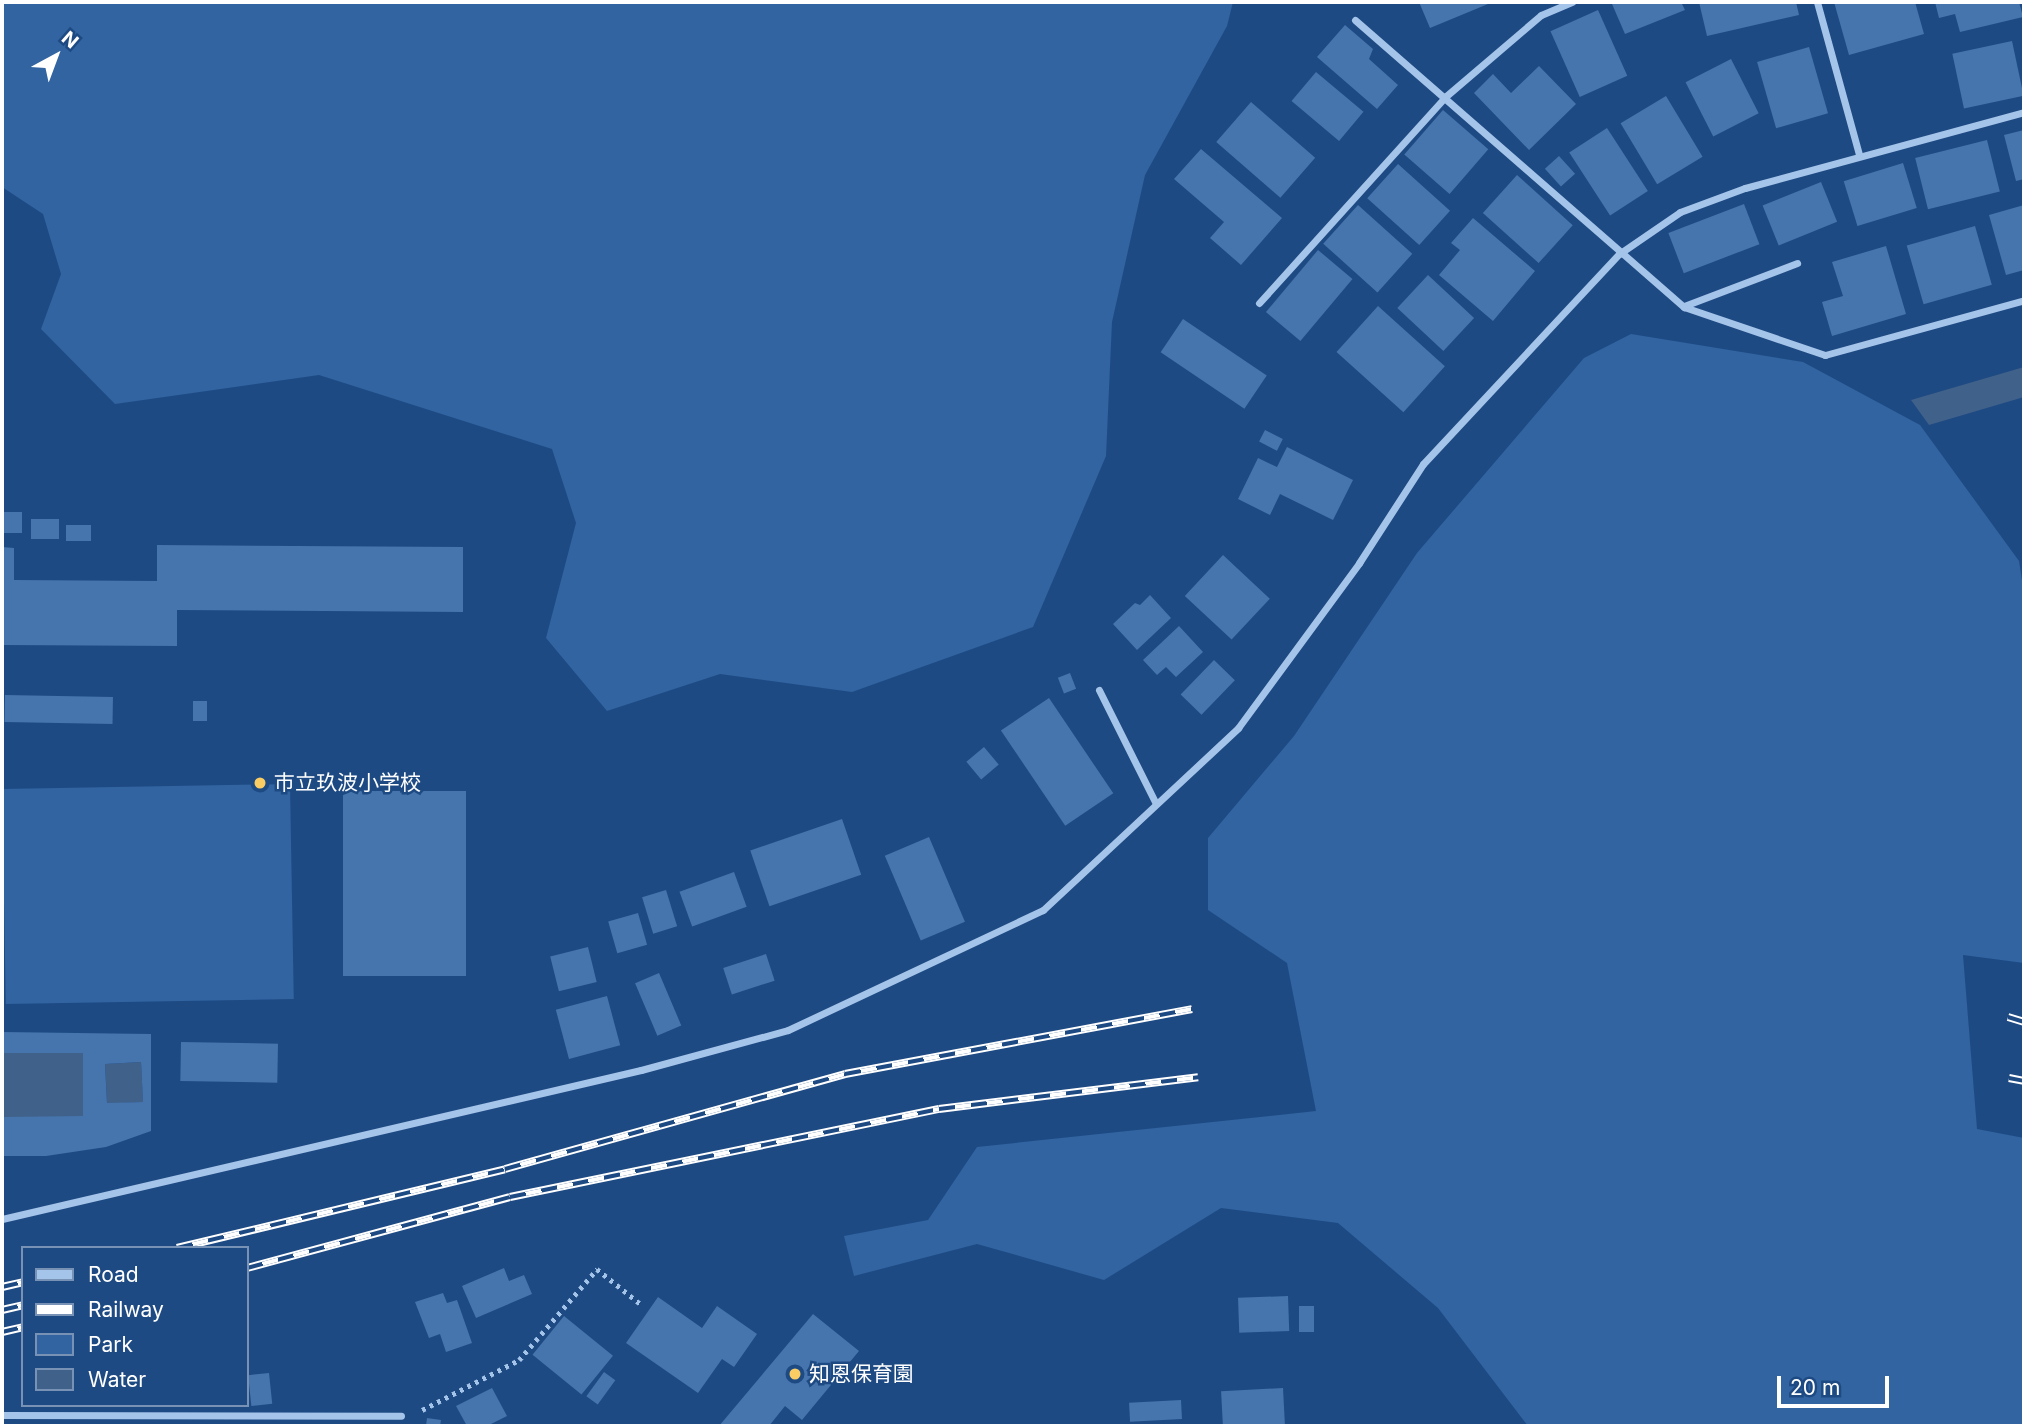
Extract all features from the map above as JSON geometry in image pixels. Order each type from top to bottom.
[{"type":"street","points":[[1259,303],[1446,97],[1541,15],[1572,2]]},
{"type":"street","points":[[1817,2],[1859,155]]},
{"type":"street","points":[[1355,20],[1446,97],[1619,254],[1684,307],[1825,355],[2024,300]]},
{"type":"street","points":[[2,1219],[641,1070],[788,1030],[1043,910],[1238,728],[1359,563],[1423,464],[1619,254],[1680,212],[1859,155],[2024,112]]},
{"type":"street","points":[[1684,307],[1797,263]]},
{"type":"street","points":[[1099,690],[1156,804]]},
{"type":"street","points":[[2,1415],[401,1416]]},
{"type":"path","points":[[401,1416],[435,1407],[519,1360],[597,1269],[643,1306]]},
{"type":"green space","points":[[2,2],[1233,2],[1227,26],[1145,175],[1112,322],[1106,456],[1033,627],[852,692],[720,674],[607,711],[546,638],[576,523],[552,449],[319,375],[115,404],[41,329],[61,274],[43,214],[2,187]]},
{"type":"green space","points":[[1631,334],[1803,362],[1920,425],[2019,561],[2024,593],[2024,963],[1963,955],[1977,1129],[2024,1138],[2024,1426],[1528,1426],[1438,1308],[1338,1223],[1221,1208],[1104,1280],[977,1244],[854,1276],[844,1236],[928,1220],[977,1147],[1316,1111],[1287,963],[1208,910],[1208,838],[1294,736],[1417,553],[1584,358]]},
{"type":"green space","points":[[290,784],[294,999],[6,1004],[2,789]]},
{"type":"water","points":[[2024,367],[2024,397],[1929,425],[1911,400]]},
{"type":"water","points":[[2,1053],[83,1053],[83,1117],[2,1117]]},
{"type":"water","points":[[141,1062],[143,1102],[107,1104],[105,1064]]},
{"type":"building","points":[[1419,2],[1487,2],[1488,4],[1430,28]]},
{"type":"building","points":[[1681,2],[1685,10],[1625,34],[1612,4]]},
{"type":"building","points":[[1699,2],[1796,2],[1799,15],[1707,36]]},
{"type":"building","points":[[1834,2],[1915,2],[1924,34],[1849,55]]},
{"type":"building","points":[[1935,2],[2019,2],[2023,17],[1960,32],[1955,14],[1939,18]]},
{"type":"building","points":[[1598,10],[1627,76],[1580,97],[1550,31]]},
{"type":"building","points":[[1345,25],[1373,49],[1369,59],[1398,85],[1377,109],[1317,57]]},
{"type":"building","points":[[2012,41],[2024,96],[1964,108],[1952,54]]},
{"type":"building","points":[[1809,47],[1828,113],[1776,128],[1757,62]]},
{"type":"building","points":[[1731,59],[1759,113],[1713,137],[1686,82]]},
{"type":"building","points":[[1539,66],[1576,104],[1529,150],[1474,93],[1493,74],[1511,93]]},
{"type":"building","points":[[1316,72],[1363,112],[1339,141],[1292,101]]},
{"type":"building","points":[[1666,96],[1703,157],[1657,184],[1621,123]]},
{"type":"building","points":[[1251,102],[1315,158],[1280,198],[1216,142]]},
{"type":"building","points":[[1443,110],[1488,149],[1450,194],[1404,155]]},
{"type":"building","points":[[1607,128],[1648,191],[1610,215],[1569,153]]},
{"type":"building","points":[[2024,130],[2024,179],[2016,181],[2004,135]]},
{"type":"building","points":[[1987,140],[2000,191],[1928,209],[1915,158]]},
{"type":"building","points":[[1201,149],[1282,218],[1241,265],[1210,238],[1224,222],[1174,179]]},
{"type":"building","points":[[1559,156],[1575,174],[1561,187],[1545,169]]},
{"type":"building","points":[[1903,163],[1917,208],[1857,226],[1844,181]]},
{"type":"building","points":[[1398,164],[1450,211],[1419,245],[1367,198]]},
{"type":"building","points":[[1517,175],[1573,225],[1539,263],[1483,213]]},
{"type":"building","points":[[1821,182],[1837,222],[1779,245],[1763,206]]},
{"type":"building","points":[[1744,204],[1759,244],[1684,273],[1668,233]]},
{"type":"building","points":[[1358,205],[1412,254],[1377,292],[1323,244]]},
{"type":"building","points":[[2024,205],[2024,270],[2006,275],[1989,215]]},
{"type":"building","points":[[1473,218],[1535,271],[1493,321],[1439,275],[1460,250],[1451,243]]},
{"type":"building","points":[[1975,226],[1992,285],[1924,304],[1907,246]]},
{"type":"building","points":[[1886,246],[1906,314],[1832,336],[1822,302],[1843,296],[1832,262]]},
{"type":"building","points":[[1318,250],[1352,279],[1300,341],[1266,312]]},
{"type":"building","points":[[1428,275],[1474,318],[1443,351],[1397,308]]},
{"type":"building","points":[[1378,306],[1445,366],[1403,412],[1337,352]]},
{"type":"building","points":[[1183,319],[1267,375],[1244,409],[1161,352]]},
{"type":"building","points":[[1265,430],[1283,439],[1277,451],[1259,442]]},
{"type":"building","points":[[1287,447],[1353,480],[1333,520],[1280,494],[1270,515],[1238,499],[1258,458],[1277,467]]},
{"type":"building","points":[[2,512],[22,512],[22,533],[2,533]]},
{"type":"building","points":[[31,519],[59,519],[59,539],[31,539]]},
{"type":"building","points":[[66,525],[91,525],[91,541],[66,541]]},
{"type":"building","points":[[157,545],[463,547],[463,612],[177,610],[177,646],[2,645],[2,547],[14,548],[14,580],[157,581]]},
{"type":"building","points":[[1223,555],[1270,599],[1232,640],[1185,596]]},
{"type":"building","points":[[1150,595],[1171,618],[1137,650],[1113,624],[1135,603],[1140,605]]},
{"type":"building","points":[[1179,626],[1203,652],[1176,677],[1166,667],[1157,675],[1143,660]]},
{"type":"building","points":[[1214,660],[1235,680],[1202,715],[1181,695]]},
{"type":"building","points":[[1070,673],[1076,689],[1064,694],[1058,678]]},
{"type":"building","points":[[5,695],[113,697],[113,724],[5,722]]},
{"type":"building","points":[[1049,698],[1113,793],[1065,826],[1001,730]]},
{"type":"building","points":[[193,701],[207,701],[207,721],[193,721]]},
{"type":"building","points":[[984,747],[999,765],[981,779],[966,762]]},
{"type":"building","points":[[343,791],[466,791],[466,976],[343,976]]},
{"type":"building","points":[[842,819],[861,875],[769,906],[750,851]]},
{"type":"building","points":[[929,837],[965,922],[921,940],[885,856]]},
{"type":"building","points":[[734,872],[747,907],[692,927],[679,892]]},
{"type":"building","points":[[666,890],[677,926],[653,934],[642,897]]},
{"type":"building","points":[[638,913],[647,945],[617,953],[608,922]]},
{"type":"building","points":[[588,947],[597,982],[559,991],[550,956]]},
{"type":"building","points":[[766,954],[775,981],[732,995],[723,968]]},
{"type":"building","points":[[659,973],[681,1025],[657,1036],[635,983]]},
{"type":"building","points":[[607,996],[620,1045],[569,1059],[556,1010]]},
{"type":"building","points":[[2,1032],[151,1034],[151,1131],[106,1147],[46,1156],[2,1156],[2,1117],[83,1116],[83,1053],[2,1053]],"holes":[[[141,1062],[143,1102],[107,1103],[105,1064]]]},
{"type":"building","points":[[181,1042],[278,1044],[277,1083],[180,1081]]},
{"type":"building","points":[[504,1268],[509,1281],[524,1275],[532,1294],[476,1318],[462,1286]]},
{"type":"building","points":[[443,1293],[447,1303],[457,1300],[472,1343],[446,1352],[440,1334],[429,1338],[415,1302]]},
{"type":"building","points":[[1288,1296],[1289,1331],[1239,1333],[1238,1298]]},
{"type":"building","points":[[658,1297],[702,1328],[717,1306],[757,1334],[734,1367],[722,1359],[698,1393],[626,1343]]},
{"type":"building","points":[[1299,1306],[1314,1306],[1314,1332],[1299,1332]]},
{"type":"building","points":[[813,1314],[859,1351],[802,1420],[785,1406],[769,1426],[719,1426]]},
{"type":"building","points":[[564,1316],[613,1356],[581,1395],[533,1355]]},
{"type":"building","points":[[604,1372],[615,1380],[598,1404],[586,1396]]},
{"type":"building","points":[[269,1373],[272,1404],[251,1406],[248,1375]]},
{"type":"building","points":[[492,1388],[507,1416],[487,1426],[467,1426],[456,1406]]},
{"type":"building","points":[[1283,1388],[1285,1424],[1223,1426],[1221,1391]]},
{"type":"building","points":[[1181,1400],[1182,1419],[1130,1422],[1129,1403]]},
{"type":"building","points":[[427,1418],[441,1420],[440,1426],[426,1426]]},
{"type":"railway","points":[[185,1246],[505,1169],[845,1074],[1192,1009]]},
{"type":"railway","points":[[2008,1017],[2024,1022]]},
{"type":"railway","points":[[248,1268],[510,1197],[939,1109],[1198,1077]]},
{"type":"railway","points":[[2009,1078],[2024,1081]]},
{"type":"railway","points":[[2,1287],[21,1282]]},
{"type":"railway","points":[[2,1310],[21,1305]]},
{"type":"railway","points":[[2,1332],[21,1327]]},
{"type":"place","name":"市立玖波小学校","points":[[260,783]]},
{"type":"place","name":"知恩保育園","points":[[795,1374]]}]
